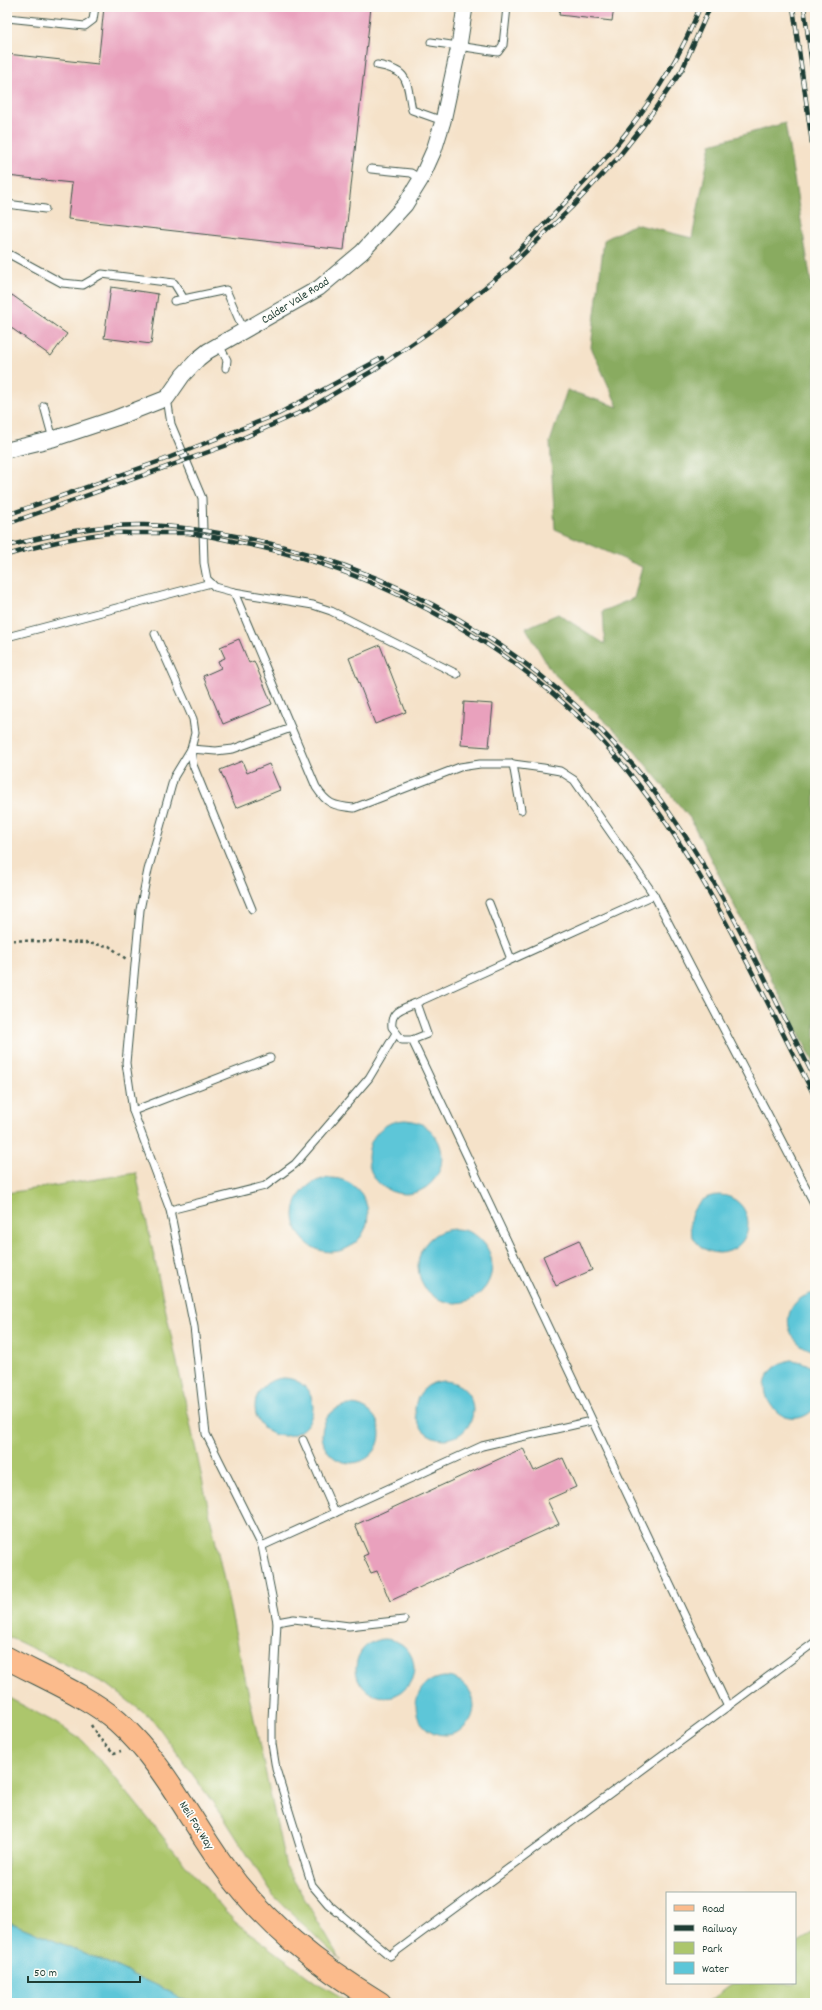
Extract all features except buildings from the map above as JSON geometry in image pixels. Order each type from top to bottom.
[{"type":"main road","name":"Neil Fox Way","points":[[7,1658],[92,1703],[117,1720],[150,1753],[223,1866],[257,1907],[288,1938],[314,1960],[380,2003]]},
{"type":"street","name":"Calder Vale Road","points":[[167,398],[183,374],[198,359],[219,345],[319,288],[362,252],[405,204],[421,179],[434,150],[443,121],[459,46],[465,7]]},
{"type":"street","points":[[7,450],[52,439],[167,398]]},
{"type":"lane","points":[[7,18],[84,26],[93,20],[95,7]]},
{"type":"lane","points":[[431,42],[498,52],[503,45],[507,7]]},
{"type":"lane","points":[[377,65],[391,67],[401,72],[406,79],[412,110],[443,121]]},
{"type":"lane","points":[[371,169],[411,173],[421,179]]},
{"type":"lane","points":[[7,204],[45,209]]},
{"type":"lane","points":[[7,253],[62,283],[83,285],[102,274],[167,282],[174,284],[184,299]]},
{"type":"lane","points":[[174,301],[226,290],[244,332]]},
{"type":"lane","points":[[219,345],[227,360],[226,368]]},
{"type":"lane","points":[[167,398],[171,424],[202,498],[204,563],[207,579],[211,583],[216,587],[234,592],[313,605],[331,611],[457,674]]},
{"type":"lane","points":[[44,406],[52,439]]},
{"type":"lane","points":[[7,637],[211,583]]},
{"type":"lane","points":[[234,592],[316,786],[324,800],[337,807],[354,808],[460,767],[480,764],[513,764],[560,771],[574,780],[654,895],[815,1205]]},
{"type":"lane","points":[[155,634],[192,719],[195,733],[191,749],[174,777],[148,870],[140,910],[136,970],[126,1063],[133,1111],[170,1210],[194,1327],[206,1434],[262,1546],[277,1622],[272,1744],[276,1770],[312,1885],[328,1904],[390,1956],[815,1642]]},
{"type":"lane","points":[[191,749],[216,751],[233,749],[291,728]]},
{"type":"lane","points":[[191,749],[193,765],[252,909]]},
{"type":"lane","points":[[513,764],[521,810]]},
{"type":"lane","points":[[416,1003],[427,1034],[412,1040],[402,1040],[392,1027],[393,1016],[397,1010],[416,1003],[654,895]]},
{"type":"lane","points":[[488,903],[511,959]]},
{"type":"lane","points":[[170,1210],[265,1186],[295,1164],[369,1078],[396,1033]]},
{"type":"lane","points":[[412,1040],[591,1421],[728,1707]]},
{"type":"lane","points":[[133,1111],[270,1058]]},
{"type":"lane","points":[[262,1546],[482,1446],[591,1421]]},
{"type":"lane","points":[[303,1440],[335,1513]]},
{"type":"lane","points":[[277,1622],[294,1619],[348,1626],[404,1620]]},
{"type":"path","points":[[7,940],[86,943],[109,946],[136,970]]},
{"type":"path","points":[[100,1738],[114,1753]]},
{"type":"green space","points":[[785,123],[815,306],[815,1065],[690,818],[626,741],[551,671],[526,628],[558,614],[605,644],[603,611],[634,598],[642,567],[555,529],[550,442],[567,390],[618,407],[591,347],[604,240],[635,224],[692,238],[711,144]]},
{"type":"green space","points":[[136,1173],[286,1867],[341,1961],[273,1895],[224,1818],[154,1721],[108,1685],[7,1636],[7,1193]]},
{"type":"green space","points":[[7,1697],[54,1722],[83,1741],[235,1922],[319,1984],[352,2003],[193,2003],[115,1966],[7,1921]]},
{"type":"green space","points":[[815,1932],[815,2003],[707,2003],[733,1984],[796,1984],[796,1943]]},
{"type":"water","points":[[398,1120],[412,1120],[426,1126],[436,1136],[442,1150],[440,1171],[436,1178],[426,1188],[412,1194],[398,1194],[384,1188],[374,1178],[368,1164],[368,1150],[374,1136],[384,1126]]},
{"type":"water","points":[[324,1178],[338,1178],[352,1184],[362,1194],[368,1208],[366,1229],[362,1236],[352,1246],[338,1252],[324,1252],[310,1246],[300,1236],[294,1222],[294,1208],[300,1194],[310,1184]]},
{"type":"water","points":[[719,1195],[735,1200],[743,1208],[748,1224],[743,1240],[735,1248],[719,1253],[703,1248],[695,1240],[690,1224],[695,1208],[703,1200]]},
{"type":"water","points":[[448,1229],[462,1229],[476,1235],[486,1245],[492,1259],[490,1280],[486,1287],[476,1297],[462,1303],[448,1303],[434,1297],[424,1287],[418,1273],[418,1259],[424,1245],[434,1235]]},
{"type":"water","points":[[815,1293],[815,1351],[803,1346],[795,1339],[790,1331],[788,1321],[790,1312],[795,1303],[803,1297]]},
{"type":"water","points":[[790,1360],[804,1363],[815,1370],[815,1408],[802,1417],[790,1418],[778,1413],[770,1404],[765,1392],[766,1379],[774,1368]]},
{"type":"water","points":[[284,1378],[300,1383],[308,1391],[313,1407],[308,1423],[300,1431],[284,1436],[268,1431],[260,1423],[255,1407],[260,1391],[268,1383]]},
{"type":"water","points":[[444,1381],[460,1386],[468,1394],[473,1410],[468,1426],[460,1434],[444,1439],[428,1434],[420,1426],[415,1410],[420,1394],[428,1386]]},
{"type":"water","points":[[351,1405],[367,1410],[375,1418],[380,1434],[375,1450],[367,1458],[351,1463],[335,1458],[327,1450],[322,1434],[327,1418],[335,1410]]},
{"type":"water","points":[[385,1639],[401,1644],[409,1652],[414,1668],[409,1684],[401,1692],[385,1697],[369,1692],[361,1684],[356,1668],[361,1652],[369,1644]]},
{"type":"water","points":[[445,1677],[461,1682],[469,1690],[474,1706],[469,1722],[461,1730],[445,1735],[429,1730],[421,1722],[416,1706],[421,1690],[429,1682]]},
{"type":"water","points":[[7,1921],[115,1966],[193,2003],[7,2003]]},
{"type":"railway","points":[[512,257],[594,172],[643,111],[665,78],[684,44],[700,7]]},
{"type":"railway","points":[[7,524],[225,446],[308,409],[374,370],[438,326],[511,266],[572,207],[616,160],[643,126],[682,70],[710,7]]},
{"type":"railway","points":[[793,7],[815,165]]},
{"type":"railway","points":[[804,7],[815,87]]},
{"type":"railway","points":[[7,515],[163,460],[278,414],[382,358]]},
{"type":"railway","points":[[7,546],[75,531],[126,525],[172,527],[227,534],[316,556],[376,578],[433,605],[488,637],[539,674],[586,716],[630,762],[669,812],[690,843],[729,909],[815,1079]]},
{"type":"railway","points":[[7,555],[42,545],[106,533],[188,533],[212,537],[302,558],[353,575],[403,597],[451,622],[497,651],[541,684],[581,719],[617,758],[676,837],[726,922],[815,1097]]}]
